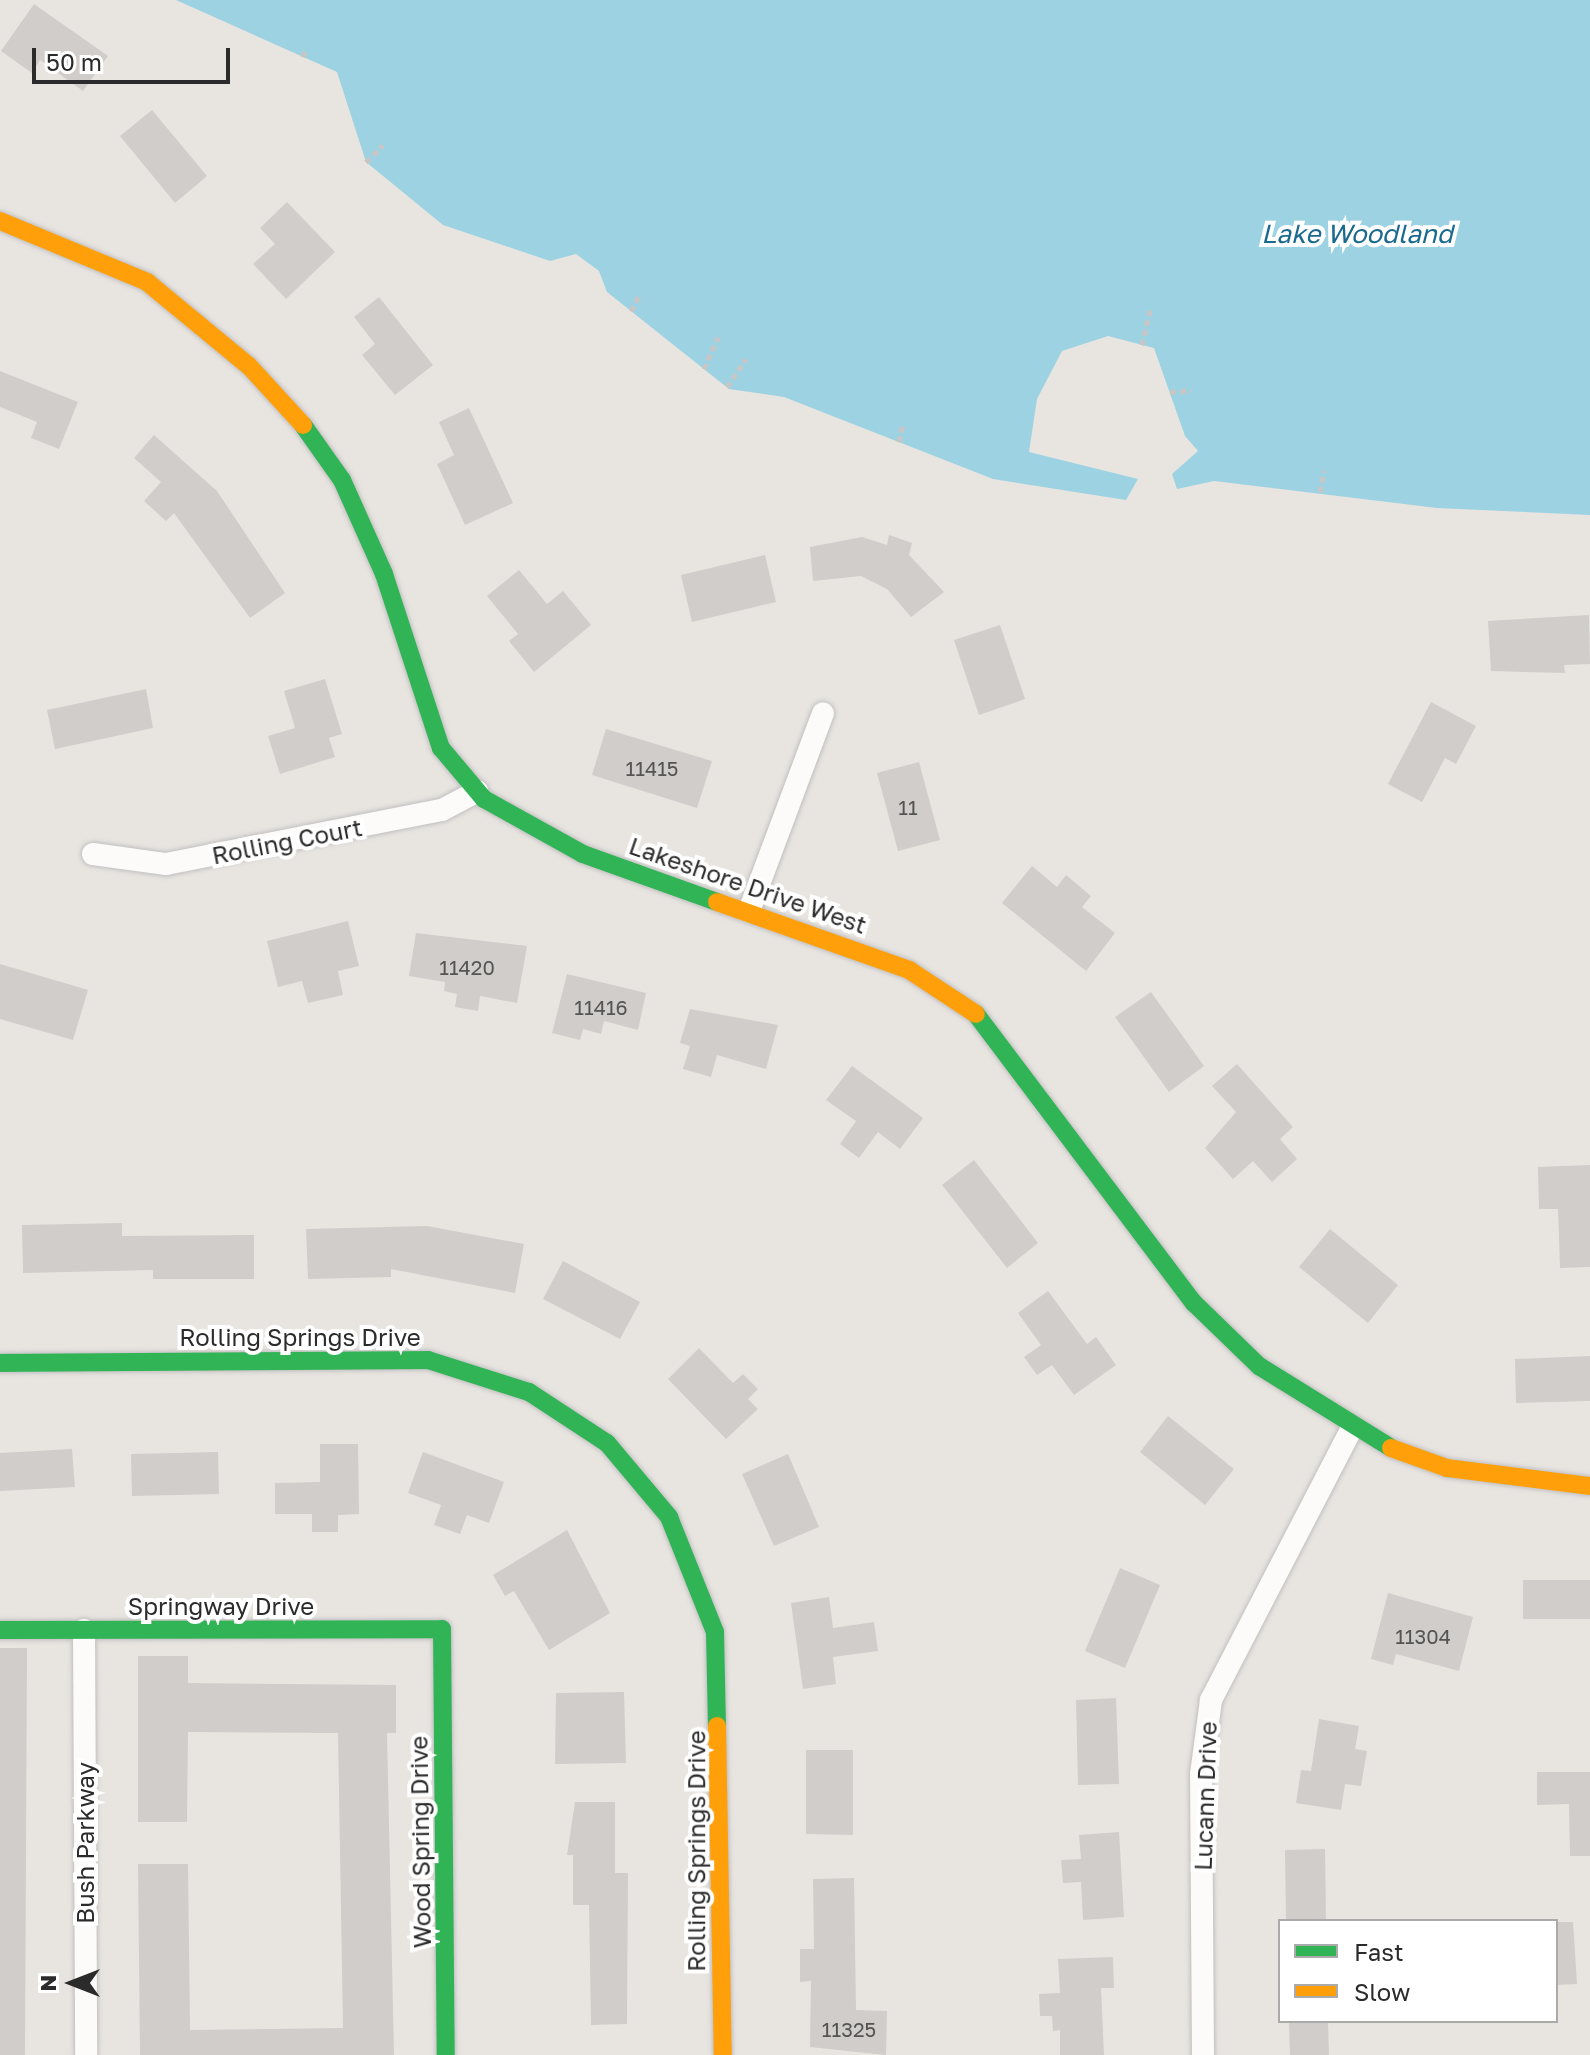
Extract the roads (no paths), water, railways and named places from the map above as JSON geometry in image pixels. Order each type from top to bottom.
[{"type":"street","name":"Lakeshore Drive West","points":[[0,221],[147,282],[249,366],[297,417],[342,480],[384,574],[428,722],[477,791],[516,822],[583,854],[909,970],[972,1010],[1007,1047],[1194,1303],[1259,1366],[1352,1428],[1447,1468],[1590,1486]]},
{"type":"street","points":[[749,911],[823,713]]},
{"type":"street","name":"Rolling Court","points":[[93,854],[166,864],[442,810],[477,791]]},
{"type":"street","name":"Rolling Springs Drive","points":[[0,1363],[428,1360],[529,1392],[607,1443],[669,1517],[715,1632],[723,2055]]},
{"type":"street","name":"Lucann Drive","points":[[1203,2055],[1201,1774],[1211,1700],[1352,1428]]},
{"type":"street","name":"Springway Drive","points":[[0,1630],[442,1629]]},
{"type":"street","name":"Wood Spring Drive","points":[[442,1629],[446,2055]]},
{"type":"street","name":"Bush Parkway","points":[[84,1630],[86,2055]]},
{"type":"water","name":"Lake Woodland","points":[[176,0],[1590,0],[1590,515],[1437,508],[1214,481],[1177,489],[1172,474],[1198,451],[1185,436],[1154,348],[1108,336],[1062,351],[1037,399],[1029,452],[1138,479],[1126,500],[993,479],[784,397],[729,389],[607,292],[599,271],[576,254],[550,261],[443,225],[366,162],[337,72]]}]
